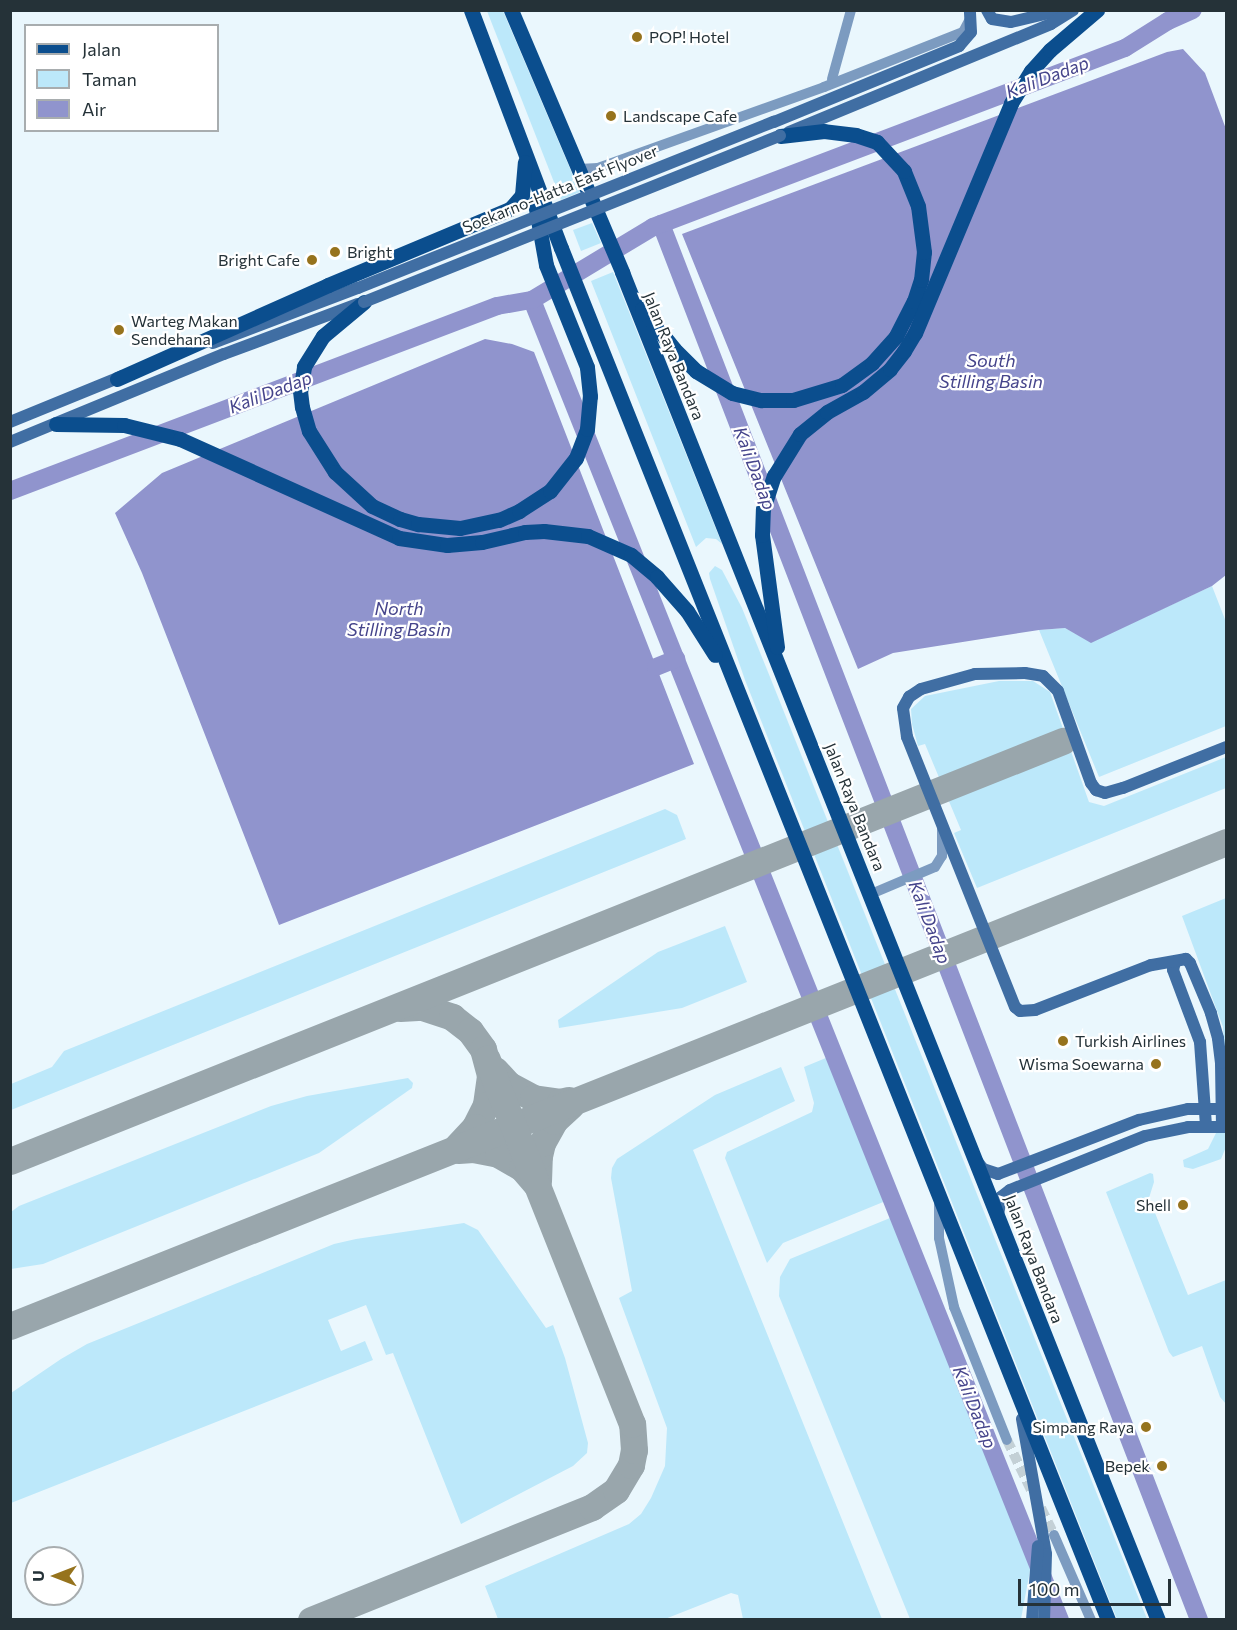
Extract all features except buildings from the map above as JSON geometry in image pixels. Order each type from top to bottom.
[{"type":"main road","points":[[471,10],[561,248],[1108,1620]]},
{"type":"main road","name":"Jalan Raya Bandara","points":[[511,10],[622,272],[1158,1620]]},
{"type":"main road","points":[[781,671],[762,535],[763,509],[774,476],[800,434],[827,412],[863,392],[890,369],[904,351],[915,333],[1011,103],[1031,71],[1050,50],[1097,10]]},
{"type":"main road","points":[[628,288],[674,349],[712,382],[732,393],[761,400],[793,400],[828,391],[858,376],[872,363],[896,336],[911,309],[921,280],[924,252],[922,223],[913,188],[904,171],[877,142],[856,135],[777,129]]},
{"type":"main road","points":[[117,379],[328,285],[510,209],[522,195],[525,154]]},
{"type":"main road","points":[[361,295],[322,336],[304,367],[300,391],[309,431],[334,472],[352,490],[386,513],[400,519],[442,528],[460,528],[500,520],[525,508],[550,491],[576,458],[587,429],[590,396],[586,367],[546,264],[535,201],[536,182]]},
{"type":"main road","points":[[56,424],[124,425],[180,439],[399,538],[428,543],[466,544],[525,532],[554,531],[588,536],[631,555],[649,570],[687,611],[737,690]]},
{"type":"street","points":[[832,79],[851,10]]},
{"type":"street","points":[[987,10],[992,19],[1011,22],[1061,10]]},
{"type":"street","points":[[777,129],[1051,24],[1073,10]]},
{"type":"street","points":[[579,169],[598,168],[824,87],[963,32],[971,14]]},
{"type":"street","points":[[777,129],[960,46],[971,32],[971,14]]},
{"type":"street","name":"Soekarno-Hatta East Flyover","points":[[361,295],[777,129]]},
{"type":"street","points":[[10,422],[117,379],[361,295]]},
{"type":"street","points":[[10,442],[361,295]]},
{"type":"street","points":[[998,1215],[1001,1197],[1010,1190],[1145,1137],[1174,1129],[1224,1127],[1221,1063],[1213,1020],[1190,963],[1183,958],[1175,962],[1151,965],[1035,1010],[1020,1011],[1010,996],[907,737],[902,717],[909,696],[930,686],[989,673],[1035,674],[1049,680],[1058,691],[1091,783],[1101,792],[1123,788],[1227,747]]},
{"type":"street","points":[[871,894],[935,867],[942,856],[941,822]]},
{"type":"street","points":[[1175,962],[1173,970],[1200,1042],[1206,1126]]},
{"type":"street","points":[[977,1161],[989,1172],[1004,1172],[1139,1120],[1169,1111],[1224,1108]]},
{"type":"street","points":[[939,1196],[939,1238],[954,1307],[1007,1440]]},
{"type":"street","points":[[1014,1383],[1037,1491],[1046,1554],[1044,1620]]},
{"type":"street","points":[[1032,1620],[1038,1541],[1037,1491]]},
{"type":"street","points":[[1054,1535],[1090,1620]]},
{"type":"green space","points":[[487,11],[503,11],[580,192],[561,200]]},
{"type":"green space","points":[[592,223],[601,243],[581,251],[573,230]]},
{"type":"green space","points":[[613,272],[722,544],[716,539],[706,538],[696,547],[591,281]]},
{"type":"green space","points":[[715,566],[722,570],[742,608],[1147,1619],[1117,1619],[745,680],[710,579],[709,573]]},
{"type":"green space","points":[[1212,586],[1226,622],[1226,726],[1099,777],[1039,630],[1065,628],[1091,642]]},
{"type":"green space","points":[[999,681],[1033,681],[1050,692],[1089,802],[1104,806],[1226,757],[1226,788],[977,888],[954,833],[961,830],[925,744],[918,746],[912,724],[911,709],[925,696]]},
{"type":"green space","points":[[665,809],[677,815],[686,839],[11,1110],[11,1084],[52,1067],[64,1051]]},
{"type":"green space","points":[[1226,898],[1226,1090],[1223,1027],[1182,916]]},
{"type":"green space","points":[[725,926],[747,982],[682,1008],[559,1028],[558,1020],[658,952]]},
{"type":"green space","points":[[838,1053],[893,1198],[783,1243],[767,1263],[725,1158],[727,1152],[812,1112],[814,1103],[804,1067]]},
{"type":"green space","points":[[781,1067],[795,1101],[693,1150],[882,1619],[743,1619],[738,1595],[731,1593],[665,1619],[498,1619],[485,1586],[629,1524],[641,1514],[651,1498],[665,1466],[667,1428],[619,1298],[632,1291],[611,1178],[612,1168],[617,1159],[715,1095]]},
{"type":"green space","points":[[408,1078],[413,1083],[412,1088],[319,1153],[43,1264],[11,1269],[11,1212],[19,1206],[271,1106],[307,1096]]},
{"type":"green space","points":[[1217,1131],[1226,1132],[1226,1147],[1221,1159],[1193,1169],[1184,1167],[1183,1160],[1208,1149]]},
{"type":"green space","points":[[1150,1173],[1153,1174],[1154,1182],[1149,1198],[1188,1295],[1226,1280],[1226,1404],[1220,1397],[1202,1346],[1173,1357],[1169,1352],[1106,1192]]},
{"type":"green space","points":[[890,1218],[1031,1565],[1021,1619],[910,1619],[779,1296],[780,1277],[790,1259]]},
{"type":"green space","points":[[464,1223],[478,1230],[546,1328],[553,1325],[565,1358],[588,1443],[587,1453],[573,1466],[461,1524],[393,1353],[386,1355],[366,1305],[328,1320],[341,1351],[365,1341],[373,1360],[11,1503],[11,1393],[61,1359],[87,1344],[334,1244]]},
{"type":"water","name":"South Stilling Basin","points":[[1183,49],[1205,73],[1226,129],[1226,575],[1212,586],[1091,643],[1065,628],[1039,630],[893,653],[858,669],[682,234],[1167,52]]},
{"type":"water","name":"North Stilling Basin","points":[[485,339],[512,344],[534,352],[694,764],[279,925],[142,573],[115,513],[162,473]]},
{"type":"waterway","name":"Kali Dadap","points":[[10,491],[497,306],[532,300],[653,227],[1125,48],[1168,21],[1193,10]]},
{"type":"waterway","name":"Kali Dadap","points":[[661,224],[1199,1620]]},
{"type":"waterway","name":"Kali Dadap","points":[[532,300],[1060,1620]]},
{"type":"waterway","name":"Kali Dadap","points":[[656,667],[676,659]]},
{"type":"taxiway","points":[[10,1161],[1063,741]]},
{"type":"taxiway","points":[[10,1326],[1226,842]]},
{"type":"taxiway","points":[[400,1008],[422,1007],[452,1017],[470,1031],[483,1049],[490,1076],[486,1105],[475,1127],[457,1146]]},
{"type":"taxiway","points":[[311,1620],[592,1507],[616,1490],[631,1465],[634,1450],[632,1424],[487,1059]]},
{"type":"taxiway","points":[[495,1070],[509,1085],[533,1098],[560,1102],[569,1100]]},
{"type":"taxiway","points":[[538,1181],[542,1143],[554,1121],[571,1105]]},
{"type":"taxiway","points":[[458,1150],[473,1149],[498,1154],[522,1168],[535,1183]]},
{"type":"tunnel","points":[[1007,1440],[1032,1492]]},
{"type":"tunnel","points":[[1041,1508],[1054,1535]]},
{"type":"place","name":"POP! Hotel","points":[[637,37]]},
{"type":"place","name":"Landscape Cafe","points":[[611,116]]},
{"type":"place","name":"Bright","points":[[335,252]]},
{"type":"place","name":"Bright Cafe","points":[[312,260]]},
{"type":"place","name":"Warteg Makan Sendehana","points":[[119,330]]},
{"type":"place","name":"Turkish Airlines","points":[[1063,1041]]},
{"type":"place","name":"Wisma Soewarna","points":[[1156,1064]]},
{"type":"place","name":"Shell","points":[[1183,1205]]},
{"type":"place","name":"Simpang Raya","points":[[1146,1427]]},
{"type":"place","name":"Bepek","points":[[1162,1466]]}]
